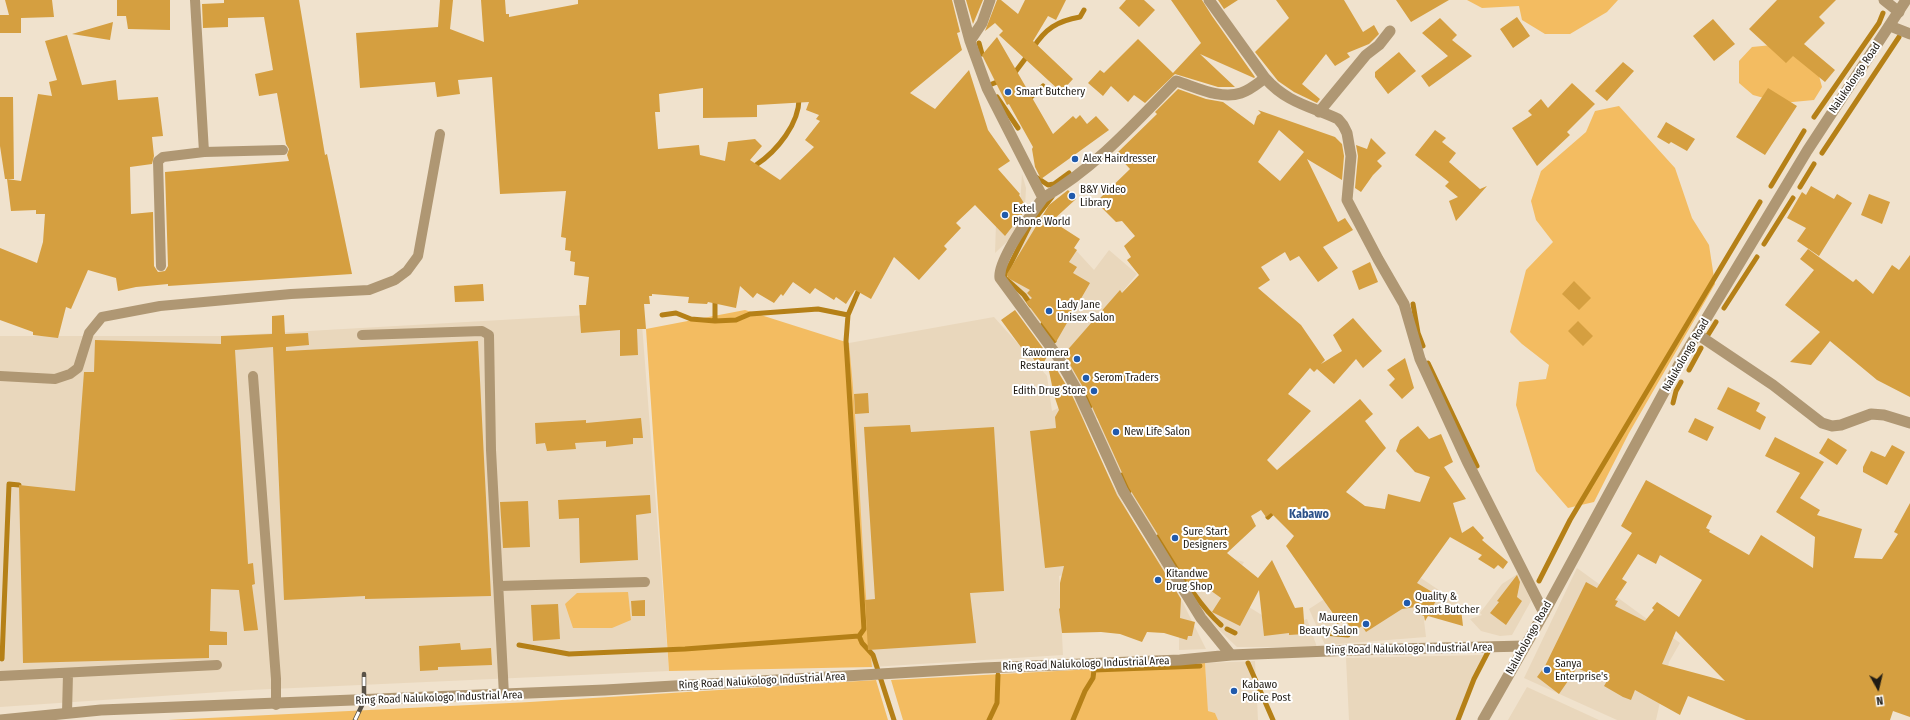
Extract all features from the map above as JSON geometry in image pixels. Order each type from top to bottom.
[{"type":"street","points":[[959,0],[970,41],[991,97],[1042,198]]},
{"type":"street","points":[[970,41],[982,24],[990,0]]},
{"type":"street","points":[[1210,0],[1265,78],[1280,94],[1338,120],[1347,132],[1350,156],[1347,200],[1404,304],[1420,359],[1466,461],[1544,613]]},
{"type":"street","points":[[1884,0],[1898,12]]},
{"type":"street","name":"Nalukolongo Road","points":[[1483,720],[1544,613],[1682,359],[1807,151],[1906,0]]},
{"type":"street","points":[[1890,26],[1910,34]]},
{"type":"street","points":[[1319,112],[1366,55],[1379,45],[1390,31]]},
{"type":"street","points":[[1231,655],[1201,618],[1123,491],[1078,392],[1058,357],[1000,278],[1004,261],[1013,243],[1042,198],[1061,187],[1108,150],[1176,81],[1217,94],[1228,95],[1241,93],[1265,78]]},
{"type":"street","points":[[1697,334],[1773,385],[1822,423],[1832,426],[1841,426],[1871,414],[1884,415],[1910,423]]},
{"type":"street","name":"Ring Road Nalukologo Industrial Area","points":[[0,720],[101,710],[276,705],[504,695],[892,673],[1180,660],[1231,655],[1353,650],[1525,646]]},
{"type":"lane","points":[[195,0],[204,152]]},
{"type":"lane","points":[[0,376],[56,379],[70,374],[78,368],[88,333],[102,316],[160,306],[291,294],[368,290],[396,280],[407,271],[418,256],[440,134]]},
{"type":"lane","points":[[161,266],[158,161],[163,157],[204,152],[283,150]]},
{"type":"lane","points":[[362,335],[482,330],[489,335],[491,450],[504,695]]},
{"type":"lane","points":[[253,376],[276,679],[276,705]]},
{"type":"lane","points":[[499,586],[644,582]]},
{"type":"lane","points":[[0,676],[68,674],[217,665]]},
{"type":"lane","points":[[67,714],[68,674]]},
{"type":"shaded area","points":[[1467,0],[1618,0],[1607,12],[1570,34],[1545,34],[1522,20],[1519,6],[1482,8]]},
{"type":"shaded area","points":[[1782,44],[1815,61],[1822,87],[1814,100],[1782,103],[1753,95],[1739,83],[1739,61],[1752,47]]},
{"type":"shaded area","points":[[1619,106],[1675,168],[1692,218],[1709,245],[1715,284],[1629,433],[1594,502],[1568,508],[1536,471],[1516,405],[1519,382],[1546,379],[1549,365],[1522,344],[1510,332],[1526,270],[1553,242],[1536,220],[1531,201],[1541,171],[1586,132],[1595,111]]},
{"type":"shaded area","points":[[1022,174],[1026,188],[1025,208],[1012,237],[995,253],[996,224],[1019,221]]},
{"type":"shaded area","points":[[1037,218],[1050,222],[1094,270],[1109,250],[1137,274],[1123,291],[1158,319],[1159,451],[1124,486],[1095,426],[1126,394],[1093,421],[1048,331],[1002,278],[1016,249]]},
{"type":"shaded area","points":[[745,310],[849,343],[856,424],[865,586],[872,667],[669,671],[646,329]]},
{"type":"shaded area","points":[[641,312],[669,671],[250,690],[0,707],[0,336],[221,336]]},
{"type":"shaded area","points":[[994,317],[1047,376],[1052,411],[1077,399],[1087,429],[1108,475],[1136,527],[1171,579],[1206,649],[1179,650],[1179,627],[1070,573],[1059,576],[1063,655],[872,667],[865,600],[849,343]]},
{"type":"shaded area","points":[[1148,466],[1225,556],[1244,562],[1229,587],[1249,607],[1273,622],[1287,625],[1307,619],[1317,647],[1237,647],[1216,627],[1200,608],[1126,491]]},
{"type":"shaded area","points":[[1577,568],[1680,643],[1669,662],[1656,720],[1617,720],[1524,678]]},
{"type":"shaded area","points":[[1519,573],[1531,601],[1512,635],[1500,636],[1481,631],[1470,619],[1482,615],[1480,613],[1502,584]]},
{"type":"shaded area","points":[[1421,578],[1458,603],[1423,612],[1426,637],[1325,645],[1309,609],[1326,598],[1336,628]]},
{"type":"shaded area","points":[[628,592],[631,620],[612,628],[573,628],[565,604],[577,593]]},
{"type":"shaded area","points":[[1483,655],[1455,720],[1349,720],[1346,658]]},
{"type":"shaded area","points":[[1255,661],[1258,720],[1218,720],[1215,713],[1208,711],[1205,663]]},
{"type":"shaded area","points":[[1205,663],[1208,711],[1215,713],[1218,720],[903,720],[891,680]]},
{"type":"shaded area","points":[[876,680],[888,720],[168,720],[530,702]]},
{"type":"shaded area","points":[[1527,687],[1599,720],[1508,720]]},
{"type":"building","points":[[5,0],[52,0],[54,17],[21,18],[21,33],[0,33],[0,15],[9,15]]},
{"type":"building","points":[[117,0],[170,0],[170,30],[128,29],[126,16],[117,16]]},
{"type":"building","points":[[224,0],[299,0],[325,155],[327,154],[352,274],[168,286],[168,284],[136,287],[118,291],[116,278],[88,270],[71,309],[66,307],[58,338],[33,335],[33,332],[0,320],[0,248],[37,263],[43,242],[45,214],[36,214],[36,210],[11,211],[7,179],[21,181],[38,94],[52,96],[49,82],[57,80],[45,41],[67,35],[82,85],[116,80],[118,100],[158,97],[163,136],[152,137],[154,156],[152,164],[130,167],[131,214],[153,212],[154,266],[158,272],[165,271],[168,266],[165,172],[289,161],[287,155],[289,149],[286,144],[277,93],[259,96],[255,74],[273,70],[264,17],[228,18],[228,27],[203,28],[202,4],[224,3]]},
{"type":"building","points":[[440,0],[453,0],[450,29],[484,42],[481,0],[505,0],[506,14],[509,14],[509,17],[578,4],[578,0],[952,0],[960,32],[957,33],[962,50],[910,93],[935,109],[969,70],[988,130],[1010,161],[998,169],[1020,194],[1019,195],[1027,208],[1005,236],[975,205],[956,223],[961,228],[944,246],[947,249],[919,280],[894,257],[871,299],[855,290],[846,304],[836,297],[834,300],[815,288],[810,294],[793,282],[783,296],[781,294],[774,303],[757,293],[753,298],[740,286],[736,308],[708,302],[707,304],[688,303],[689,297],[652,294],[652,296],[649,296],[650,304],[644,304],[646,329],[637,329],[638,355],[620,356],[620,330],[581,333],[579,305],[586,305],[589,277],[574,275],[575,262],[570,261],[571,251],[565,250],[566,238],[561,237],[566,191],[500,194],[492,77],[458,80],[460,94],[437,97],[435,82],[360,88],[356,33],[438,27]],"holes":[[[703,88],[703,118],[757,117],[757,105],[809,102],[806,110],[819,115],[816,119],[820,121],[805,140],[814,147],[780,180],[750,160],[762,146],[755,139],[728,142],[725,161],[700,155],[699,145],[658,149],[655,112],[660,112],[659,94]]]},
{"type":"building","points":[[966,0],[983,0],[973,24]]},
{"type":"building","points":[[997,0],[1001,0],[1018,14],[1025,0],[1066,0],[1056,20],[1048,16],[1033,41],[1073,79],[1061,92],[999,35],[1003,31],[995,23],[985,31]]},
{"type":"building","points":[[1126,0],[1144,0],[1155,10],[1139,27],[1119,8]]},
{"type":"building","points":[[1171,0],[1202,0],[1255,77],[1254,78],[1200,54],[1235,87],[1218,87],[1175,74],[1145,103],[1134,95],[1128,102],[1111,86],[1103,96],[1088,83],[1100,70],[1104,73],[1138,39],[1173,73],[1201,43]]},
{"type":"building","points":[[1218,0],[1238,0],[1224,9]]},
{"type":"building","points":[[1276,0],[1344,0],[1363,32],[1374,25],[1379,34],[1369,44],[1347,53],[1350,57],[1335,66],[1326,54],[1302,84],[1320,99],[1317,103],[1294,92],[1278,81],[1255,52],[1289,18]]},
{"type":"building","points":[[1396,0],[1449,0],[1411,22]]},
{"type":"building","points":[[1777,0],[1836,0],[1819,17],[1825,23],[1804,44],[1835,70],[1825,82],[1793,56],[1786,63],[1749,29]]},
{"type":"building","points":[[1517,17],[1530,36],[1513,48],[1500,29]]},
{"type":"building","points":[[1440,18],[1457,35],[1452,40],[1472,56],[1429,87],[1421,76],[1448,56],[1422,33]]},
{"type":"building","points":[[1713,19],[1735,44],[1714,61],[1693,36]]},
{"type":"building","points":[[113,22],[110,40],[72,34]]},
{"type":"building","points":[[997,37],[1053,134],[1073,116],[1076,119],[1080,115],[1087,124],[1096,116],[1109,130],[1041,179],[1035,167],[1033,147],[1009,104],[1007,105],[982,55]]},
{"type":"building","points":[[1399,52],[1416,71],[1388,94],[1375,77],[1375,72]]},
{"type":"building","points":[[1623,62],[1634,71],[1607,101],[1595,91]]},
{"type":"building","points":[[1572,83],[1595,104],[1567,132],[1570,135],[1537,166],[1512,128],[1532,115],[1528,111],[1541,99],[1548,108]]},
{"type":"building","points":[[1768,88],[1797,106],[1765,155],[1736,137]]},
{"type":"building","points":[[1178,89],[1206,99],[1223,102],[1254,125],[1257,116],[1261,113],[1258,110],[1335,137],[1342,144],[1344,156],[1342,180],[1307,159],[1338,222],[1345,218],[1353,230],[1323,247],[1338,268],[1318,282],[1299,256],[1290,261],[1285,252],[1261,267],[1270,280],[1258,288],[1301,325],[1325,360],[1321,364],[1342,351],[1333,335],[1353,318],[1382,351],[1363,368],[1356,359],[1334,384],[1317,369],[1314,372],[1310,368],[1288,394],[1311,411],[1267,460],[1277,470],[1360,399],[1373,414],[1365,421],[1386,448],[1346,492],[1365,506],[1385,509],[1388,494],[1420,502],[1430,477],[1415,472],[1396,451],[1400,440],[1418,426],[1429,439],[1441,434],[1453,462],[1444,467],[1466,499],[1453,503],[1462,533],[1473,526],[1484,538],[1482,540],[1508,562],[1503,569],[1498,565],[1494,569],[1478,559],[1482,555],[1450,537],[1417,583],[1439,596],[1430,611],[1461,609],[1463,626],[1428,616],[1425,621],[1424,616],[1419,614],[1419,612],[1424,612],[1423,606],[1402,609],[1366,632],[1362,626],[1353,632],[1346,621],[1337,624],[1334,615],[1286,546],[1294,536],[1271,513],[1266,517],[1261,510],[1251,516],[1256,526],[1227,553],[1258,578],[1272,560],[1295,608],[1303,607],[1305,634],[1289,635],[1289,633],[1264,636],[1259,590],[1240,626],[1212,612],[1221,598],[1203,585],[1193,591],[1129,488],[1084,389],[1064,354],[1120,290],[1122,293],[1139,275],[1127,260],[1131,257],[1124,246],[1135,236],[1122,221],[1116,222],[1096,202],[1130,169],[1116,154],[1157,114],[1155,112]],"holes":[[[1279,130],[1304,152],[1280,181],[1258,162]]]},
{"type":"building","points":[[0,97],[13,97],[14,179],[5,179],[0,146]]},
{"type":"building","points":[[1666,122],[1695,139],[1687,151],[1671,142],[1669,144],[1657,137]]},
{"type":"building","points":[[1435,130],[1446,138],[1442,142],[1456,153],[1449,162],[1480,189],[1487,186],[1456,221],[1449,201],[1458,197],[1445,186],[1449,182],[1415,155]]},
{"type":"building","points":[[1371,138],[1386,153],[1377,161],[1382,166],[1373,175],[1361,192],[1355,188],[1358,156],[1356,145],[1367,149]]},
{"type":"building","points":[[1811,186],[1834,199],[1837,194],[1852,203],[1819,256],[1797,241],[1806,228],[1787,218],[1802,192],[1806,195]]},
{"type":"building","points":[[1068,190],[1076,199],[1052,221],[1080,239],[1074,248],[1077,250],[1069,262],[1077,267],[1073,273],[1090,283],[1056,342],[1026,302],[1032,298],[1027,293],[1030,290],[1008,278],[1007,274],[1049,205]]},
{"type":"building","points":[[1869,194],[1890,202],[1882,224],[1861,215]]},
{"type":"building","points":[[1808,249],[1853,282],[1856,279],[1873,294],[1892,265],[1899,270],[1910,255],[1910,397],[1877,380],[1830,341],[1811,365],[1790,362],[1820,332],[1785,305],[1814,270],[1800,259]]},
{"type":"building","points":[[1370,262],[1378,282],[1359,290],[1352,271]]},
{"type":"building","points":[[1574,281],[1591,298],[1579,310],[1562,294]]},
{"type":"building","points":[[483,284],[484,301],[455,302],[454,286]]},
{"type":"building","points":[[1015,310],[1048,355],[1040,369],[1029,352],[1026,354],[1001,320]]},
{"type":"building","points":[[284,315],[285,334],[308,333],[309,345],[286,347],[286,351],[478,341],[491,596],[365,599],[365,596],[284,600],[273,347],[235,350],[248,564],[253,563],[255,584],[252,585],[258,630],[244,631],[239,590],[211,589],[210,631],[227,632],[227,645],[209,645],[209,658],[23,663],[19,485],[75,491],[84,372],[94,372],[95,340],[221,344],[221,336],[272,334],[272,316]]},
{"type":"building","points":[[1578,321],[1593,336],[1583,346],[1568,331]]},
{"type":"building","points":[[1405,358],[1414,388],[1402,399],[1389,385],[1395,379],[1387,370]]},
{"type":"building","points":[[1054,365],[1072,395],[1117,495],[1181,599],[1180,618],[1195,622],[1192,636],[1188,636],[1187,640],[1164,633],[1147,632],[1142,642],[1120,634],[1101,632],[1062,633],[1059,609],[1060,583],[1064,566],[1045,568],[1030,431],[1056,428],[1055,417],[1059,410],[1049,371]]},
{"type":"building","points":[[1728,387],[1760,403],[1756,411],[1766,417],[1760,430],[1717,409]]},
{"type":"building","points":[[868,393],[869,413],[855,414],[854,394]]},
{"type":"building","points":[[641,418],[643,438],[633,438],[633,444],[606,447],[606,441],[575,443],[576,449],[547,451],[545,443],[536,444],[535,423],[586,420],[586,423]]},
{"type":"building","points":[[1695,418],[1714,427],[1707,441],[1688,432]]},
{"type":"building","points":[[910,425],[911,432],[994,427],[1004,591],[970,593],[976,643],[868,650],[865,600],[875,599],[864,427]]},
{"type":"building","points":[[1775,437],[1824,462],[1800,498],[1820,510],[1817,515],[1862,529],[1854,558],[1882,559],[1898,534],[1894,532],[1910,503],[1910,717],[1893,711],[1890,720],[1746,720],[1688,696],[1680,715],[1635,690],[1631,700],[1623,697],[1604,686],[1607,681],[1577,668],[1559,694],[1537,677],[1545,666],[1586,582],[1597,588],[1632,533],[1621,526],[1646,480],[1712,516],[1706,528],[1710,530],[1709,532],[1749,555],[1761,535],[1813,568],[1815,537],[1776,512],[1800,473],[1765,456]],"holes":[[[1638,554],[1656,564],[1660,555],[1702,580],[1679,617],[1657,602],[1652,608],[1654,610],[1645,621],[1615,606],[1618,601],[1615,600],[1627,582],[1622,579]],[[1676,631],[1725,681],[1662,664]]]},
{"type":"building","points":[[1828,438],[1847,450],[1837,465],[1819,453]]},
{"type":"building","points":[[1892,445],[1905,452],[1887,485],[1863,472],[1863,467],[1871,451],[1885,457]]},
{"type":"building","points":[[650,495],[651,513],[636,515],[638,560],[580,563],[579,518],[559,519],[558,500]]},
{"type":"building","points":[[528,501],[530,547],[503,548],[500,502]]},
{"type":"building","points":[[1517,575],[1520,582],[1517,597],[1522,601],[1506,625],[1490,613],[1499,602],[1497,601]]},
{"type":"building","points":[[645,600],[645,616],[632,616],[631,601]]},
{"type":"building","points":[[558,604],[560,639],[533,641],[531,605]]},
{"type":"building","points":[[460,643],[461,650],[491,648],[492,665],[438,667],[438,670],[420,671],[419,646]]},
{"type":"waterway","points":[[1033,48],[1042,36],[1052,27],[1065,21],[1080,17],[1084,10]]},
{"type":"waterway","points":[[1814,117],[1879,23],[1883,13]]},
{"type":"waterway","points":[[1822,153],[1899,37]]},
{"type":"waterway","points":[[979,43],[982,54]]},
{"type":"waterway","points":[[1013,75],[1028,55]]},
{"type":"waterway","points":[[992,84],[1002,80]]},
{"type":"waterway","points":[[1028,100],[1043,86]]},
{"type":"waterway","points":[[756,165],[772,152],[786,136],[796,117],[799,97]]},
{"type":"waterway","points":[[997,97],[1018,128]]},
{"type":"waterway","points":[[1771,186],[1804,131]]},
{"type":"waterway","points":[[1800,187],[1814,164]]},
{"type":"waterway","points":[[1036,177],[1048,185],[1054,184],[1069,173]]},
{"type":"waterway","points":[[1034,220],[1052,197]]},
{"type":"waterway","points":[[1764,244],[1793,198]]},
{"type":"waterway","points":[[1539,581],[1570,520],[1760,202]]},
{"type":"waterway","points":[[1029,227],[1004,277],[1024,295],[1031,305]]},
{"type":"waterway","points":[[1724,308],[1757,257]]},
{"type":"waterway","points":[[859,636],[864,629],[846,341],[848,315],[860,287]]},
{"type":"waterway","points":[[715,298],[715,321],[736,320],[750,314],[818,309],[848,315]]},
{"type":"waterway","points":[[1413,304],[1418,333],[1423,346]]},
{"type":"waterway","points":[[662,315],[676,313],[691,319],[715,321]]},
{"type":"waterway","points":[[1708,335],[1716,322]]},
{"type":"waterway","points":[[1043,324],[1054,341]]},
{"type":"waterway","points":[[1689,370],[1701,348]]},
{"type":"waterway","points":[[1428,363],[1477,466]]},
{"type":"waterway","points":[[1673,403],[1676,391],[1681,382]]},
{"type":"waterway","points":[[1088,385],[1084,388],[1090,406]]},
{"type":"waterway","points":[[1122,475],[1129,491]]},
{"type":"waterway","points":[[2,659],[9,484],[19,485]]},
{"type":"waterway","points":[[1268,517],[1276,509]]},
{"type":"waterway","points":[[1158,537],[1195,595],[1221,625]]},
{"type":"waterway","points":[[1227,629],[1235,633]]},
{"type":"waterway","points":[[1324,633],[1348,635]]},
{"type":"waterway","points":[[519,645],[569,654],[685,649],[859,636],[862,643],[873,655],[894,720]]},
{"type":"waterway","points":[[1458,720],[1474,679],[1489,650]]},
{"type":"waterway","points":[[1248,663],[1273,720]]},
{"type":"waterway","points":[[1073,720],[1085,691],[1093,678],[1094,670],[1200,666]]},
{"type":"waterway","points":[[989,720],[997,703],[998,675]]},
{"type":"railway","points":[[355,720],[364,701],[364,674]]},
{"type":"place","name":"Smart Butchery","points":[[1008,92]]},
{"type":"place","name":"Alex Hairdresser","points":[[1075,159]]},
{"type":"place","name":"B&Y Video Library","points":[[1072,196]]},
{"type":"place","name":"Extel Phone World","points":[[1005,215]]},
{"type":"place","name":"Lady Jane Unisex Salon","points":[[1049,311]]},
{"type":"place","name":"Kawomera Restaurant","points":[[1077,359]]},
{"type":"place","name":"Serom Traders","points":[[1086,378]]},
{"type":"place","name":"Edith Drug Store","points":[[1094,391]]},
{"type":"place","name":"New Life Salon","points":[[1116,432]]},
{"type":"place","name":"Sure Start Designers","points":[[1175,538]]},
{"type":"place","name":"Kitandwe Drug Shop","points":[[1158,580]]},
{"type":"place","name":"Quality & Smart Butcher","points":[[1407,603]]},
{"type":"place","name":"Maureen Beauty Salon","points":[[1366,624]]},
{"type":"place","name":"Sanya Enterprise's","points":[[1547,670]]},
{"type":"place","name":"Kabawo Police Post","points":[[1234,691]]},
{"type":"district","name":"Kabawo","points":[[1309,515]]}]
